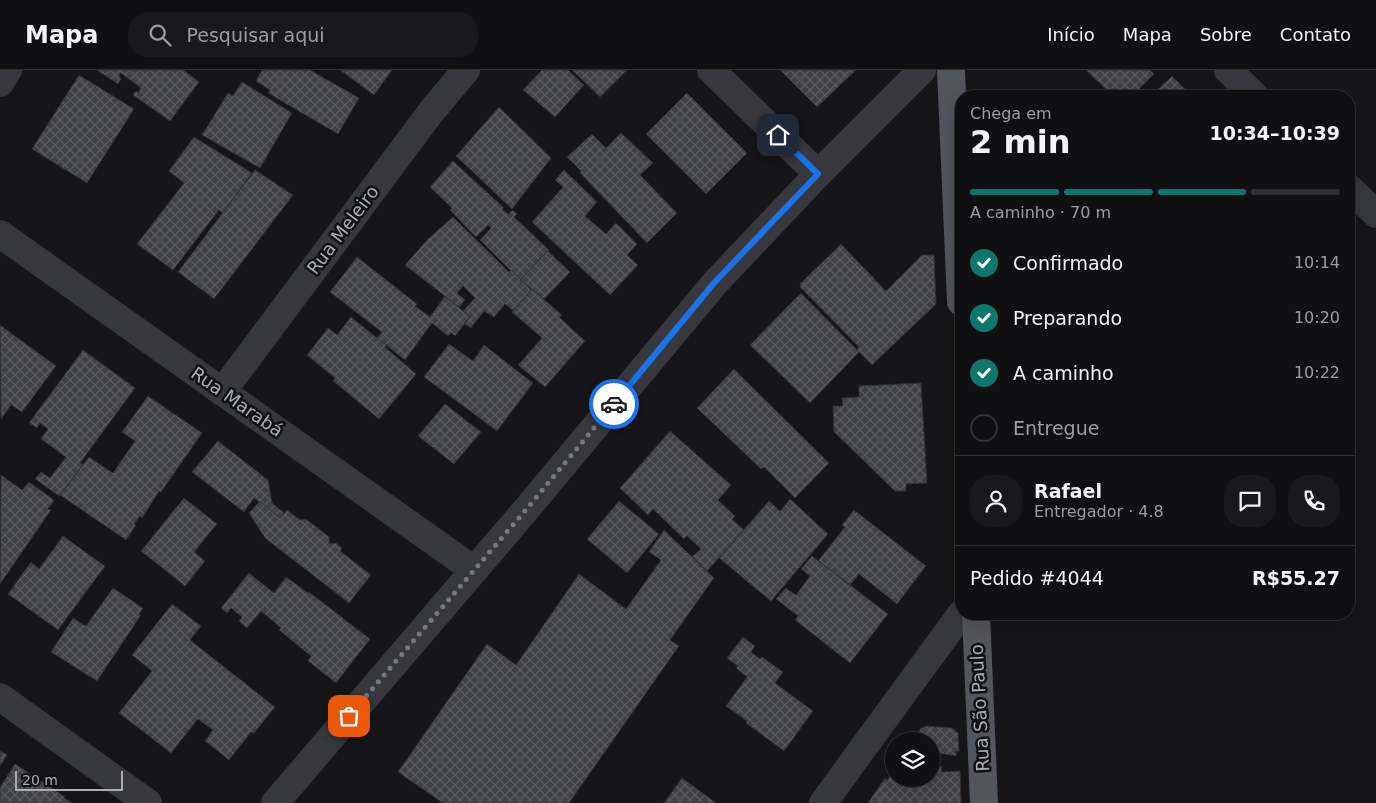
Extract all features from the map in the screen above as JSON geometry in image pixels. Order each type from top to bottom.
[{"type":"main road","points":[[951,70],[955,163]]},
{"type":"main road","name":"Rua São Paulo","points":[[976,620],[984,803]]},
{"type":"street","points":[[0,83],[8,70]]},
{"type":"street","name":"Rua Meleiro","points":[[222,392],[431,112],[466,70]]},
{"type":"street","points":[[711,70],[818,174]]},
{"type":"street","points":[[275,803],[474,570],[714,283],[818,174],[922,70]]},
{"type":"street","points":[[1228,70],[1249,90]]},
{"type":"street","points":[[1355,194],[1376,214]]},
{"type":"street","name":"Rua Marabá","points":[[0,234],[474,570]]},
{"type":"street","points":[[823,803],[957,620]]},
{"type":"street","points":[[0,697],[148,803]]},
{"type":"building","points":[[97,70],[183,70],[199,82],[170,121],[133,95],[136,91],[138,93],[141,88],[121,73],[119,76],[121,79],[118,84]]},
{"type":"building","points":[[262,70],[310,70],[359,98],[338,134],[268,93],[270,90],[256,81]]},
{"type":"building","points":[[340,70],[392,70],[374,95]]},
{"type":"building","points":[[542,70],[568,70],[584,85],[555,117],[523,90]]},
{"type":"building","points":[[572,70],[627,70],[600,97]]},
{"type":"building","points":[[780,70],[856,70],[817,107]]},
{"type":"building","points":[[1086,70],[1150,70],[1154,74],[1138,90],[1107,90]]},
{"type":"building","points":[[79,75],[134,109],[87,183],[32,149]]},
{"type":"building","points":[[1172,76],[1186,90],[1157,90]]},
{"type":"building","points":[[242,82],[292,113],[260,168],[202,135],[228,93],[233,96]]},
{"type":"building","points":[[687,93],[747,153],[706,194],[646,134]]},
{"type":"building","points":[[499,107],[551,158],[512,209],[456,156]]},
{"type":"building","points":[[621,133],[653,163],[640,175],[677,213],[647,243],[567,157],[592,134],[606,148]]},
{"type":"building","points":[[194,137],[252,173],[223,213],[219,210],[173,270],[137,244],[184,183],[169,171]]},
{"type":"building","points":[[453,161],[504,208],[502,209],[508,214],[513,210],[517,214],[514,217],[549,250],[520,280],[480,240],[491,228],[488,225],[476,237],[450,210],[452,208],[430,187]]},
{"type":"building","points":[[255,170],[293,195],[214,299],[178,272]]},
{"type":"building","points":[[564,170],[597,202],[585,216],[606,234],[616,223],[637,244],[627,255],[638,265],[610,295],[532,222],[563,187],[555,180]]},
{"type":"building","points":[[453,217],[509,272],[511,270],[531,290],[514,311],[505,304],[494,317],[484,311],[471,328],[465,324],[470,317],[463,311],[475,298],[463,286],[457,293],[465,300],[459,307],[405,265],[427,240]]},
{"type":"building","points":[[841,244],[886,291],[922,255],[934,255],[936,304],[872,365],[857,350],[859,347],[800,287],[801,283]]},
{"type":"building","points":[[548,251],[570,272],[544,299],[520,280]]},
{"type":"building","points":[[357,257],[417,304],[415,306],[430,317],[445,296],[470,317],[455,336],[451,333],[448,336],[432,323],[405,360],[377,338],[382,332],[330,292]]},
{"type":"building","points":[[532,289],[562,315],[559,317],[585,341],[545,387],[518,365],[542,338],[512,312]]},
{"type":"building","points":[[801,293],[859,352],[810,403],[750,345]]},
{"type":"building","points":[[351,317],[386,345],[385,347],[416,374],[379,419],[333,381],[335,378],[307,355],[328,328],[337,335]]},
{"type":"building","points":[[0,325],[56,366],[22,412],[11,405],[1,419]]},
{"type":"building","points":[[449,344],[473,361],[484,345],[533,383],[497,431],[424,377]]},
{"type":"building","points":[[83,350],[135,388],[80,463],[83,465],[59,496],[35,479],[41,472],[50,478],[66,457],[41,439],[48,429],[40,423],[37,428],[29,423]]},
{"type":"building","points":[[734,369],[829,463],[795,498],[764,467],[761,469],[697,408]]},
{"type":"building","points":[[921,383],[927,483],[906,484],[906,491],[895,491],[834,432],[833,406],[843,406],[842,398],[859,397],[859,386]]},
{"type":"building","points":[[148,396],[202,433],[161,492],[159,491],[142,518],[140,516],[134,524],[136,525],[126,540],[60,495],[89,457],[113,473],[135,441],[122,432]]},
{"type":"building","points":[[445,404],[481,432],[454,464],[418,436]]},
{"type":"building","points":[[670,431],[731,485],[718,500],[735,516],[732,519],[744,530],[707,571],[692,557],[701,549],[687,536],[684,539],[653,509],[648,515],[620,488]]},
{"type":"building","points":[[218,441],[268,480],[272,503],[284,513],[280,518],[254,498],[244,512],[192,472]]},
{"type":"building","points":[[1,475],[22,490],[29,482],[54,500],[48,509],[51,510],[0,584]]},
{"type":"building","points":[[184,498],[217,524],[194,552],[205,561],[185,586],[141,551]]},
{"type":"building","points":[[790,499],[828,534],[771,601],[719,558],[769,501],[780,511]]},
{"type":"building","points":[[260,501],[280,518],[287,510],[300,520],[306,519],[329,537],[329,544],[336,543],[342,548],[340,551],[371,575],[349,603],[265,538],[249,513]]},
{"type":"building","points":[[619,501],[659,534],[627,573],[587,539]]},
{"type":"building","points":[[854,510],[926,566],[897,604],[859,574],[850,585],[818,561],[845,527],[842,525]]},
{"type":"building","points":[[664,530],[714,578],[670,640],[679,646],[569,803],[443,803],[398,772],[487,644],[516,665],[579,574],[626,609],[661,560],[649,552]]},
{"type":"building","points":[[63,536],[105,566],[58,630],[8,594],[31,562],[39,569]]},
{"type":"building","points":[[812,556],[888,614],[850,663],[795,620],[798,616],[776,599],[786,588],[796,595],[810,576],[801,569]]},
{"type":"building","points":[[249,573],[274,593],[286,577],[309,592],[370,639],[336,683],[308,661],[311,656],[279,630],[281,628],[261,611],[247,628],[239,621],[242,617],[231,608],[227,613],[221,608]]},
{"type":"building","points":[[113,588],[143,608],[139,614],[141,615],[97,681],[51,652],[73,618],[86,626]]},
{"type":"building","points":[[172,604],[201,626],[190,640],[275,707],[254,733],[251,732],[229,760],[205,741],[213,730],[198,719],[171,753],[119,713],[152,671],[132,655]]},
{"type":"building","points":[[743,637],[755,646],[751,652],[760,659],[762,657],[783,672],[775,683],[813,711],[784,751],[726,706],[747,677],[736,668],[738,666],[727,658]]},
{"type":"building","points":[[926,726],[952,728],[958,733],[959,751],[956,751],[956,756],[940,753],[940,732],[919,732],[920,729]]},
{"type":"building","points":[[0,751],[7,755],[0,766]]},
{"type":"building","points":[[15,764],[72,803],[0,803],[0,787]]},
{"type":"building","points":[[940,766],[942,767],[941,772],[960,771],[961,803],[868,803],[885,778],[885,787],[940,787]]},
{"type":"building","points":[[682,778],[716,803],[664,803]]},
{"type":"way so far","points":[[349,716],[614,404]]},
{"type":"route","points":[[614,404],[714,283],[818,174],[778,135]]}]
